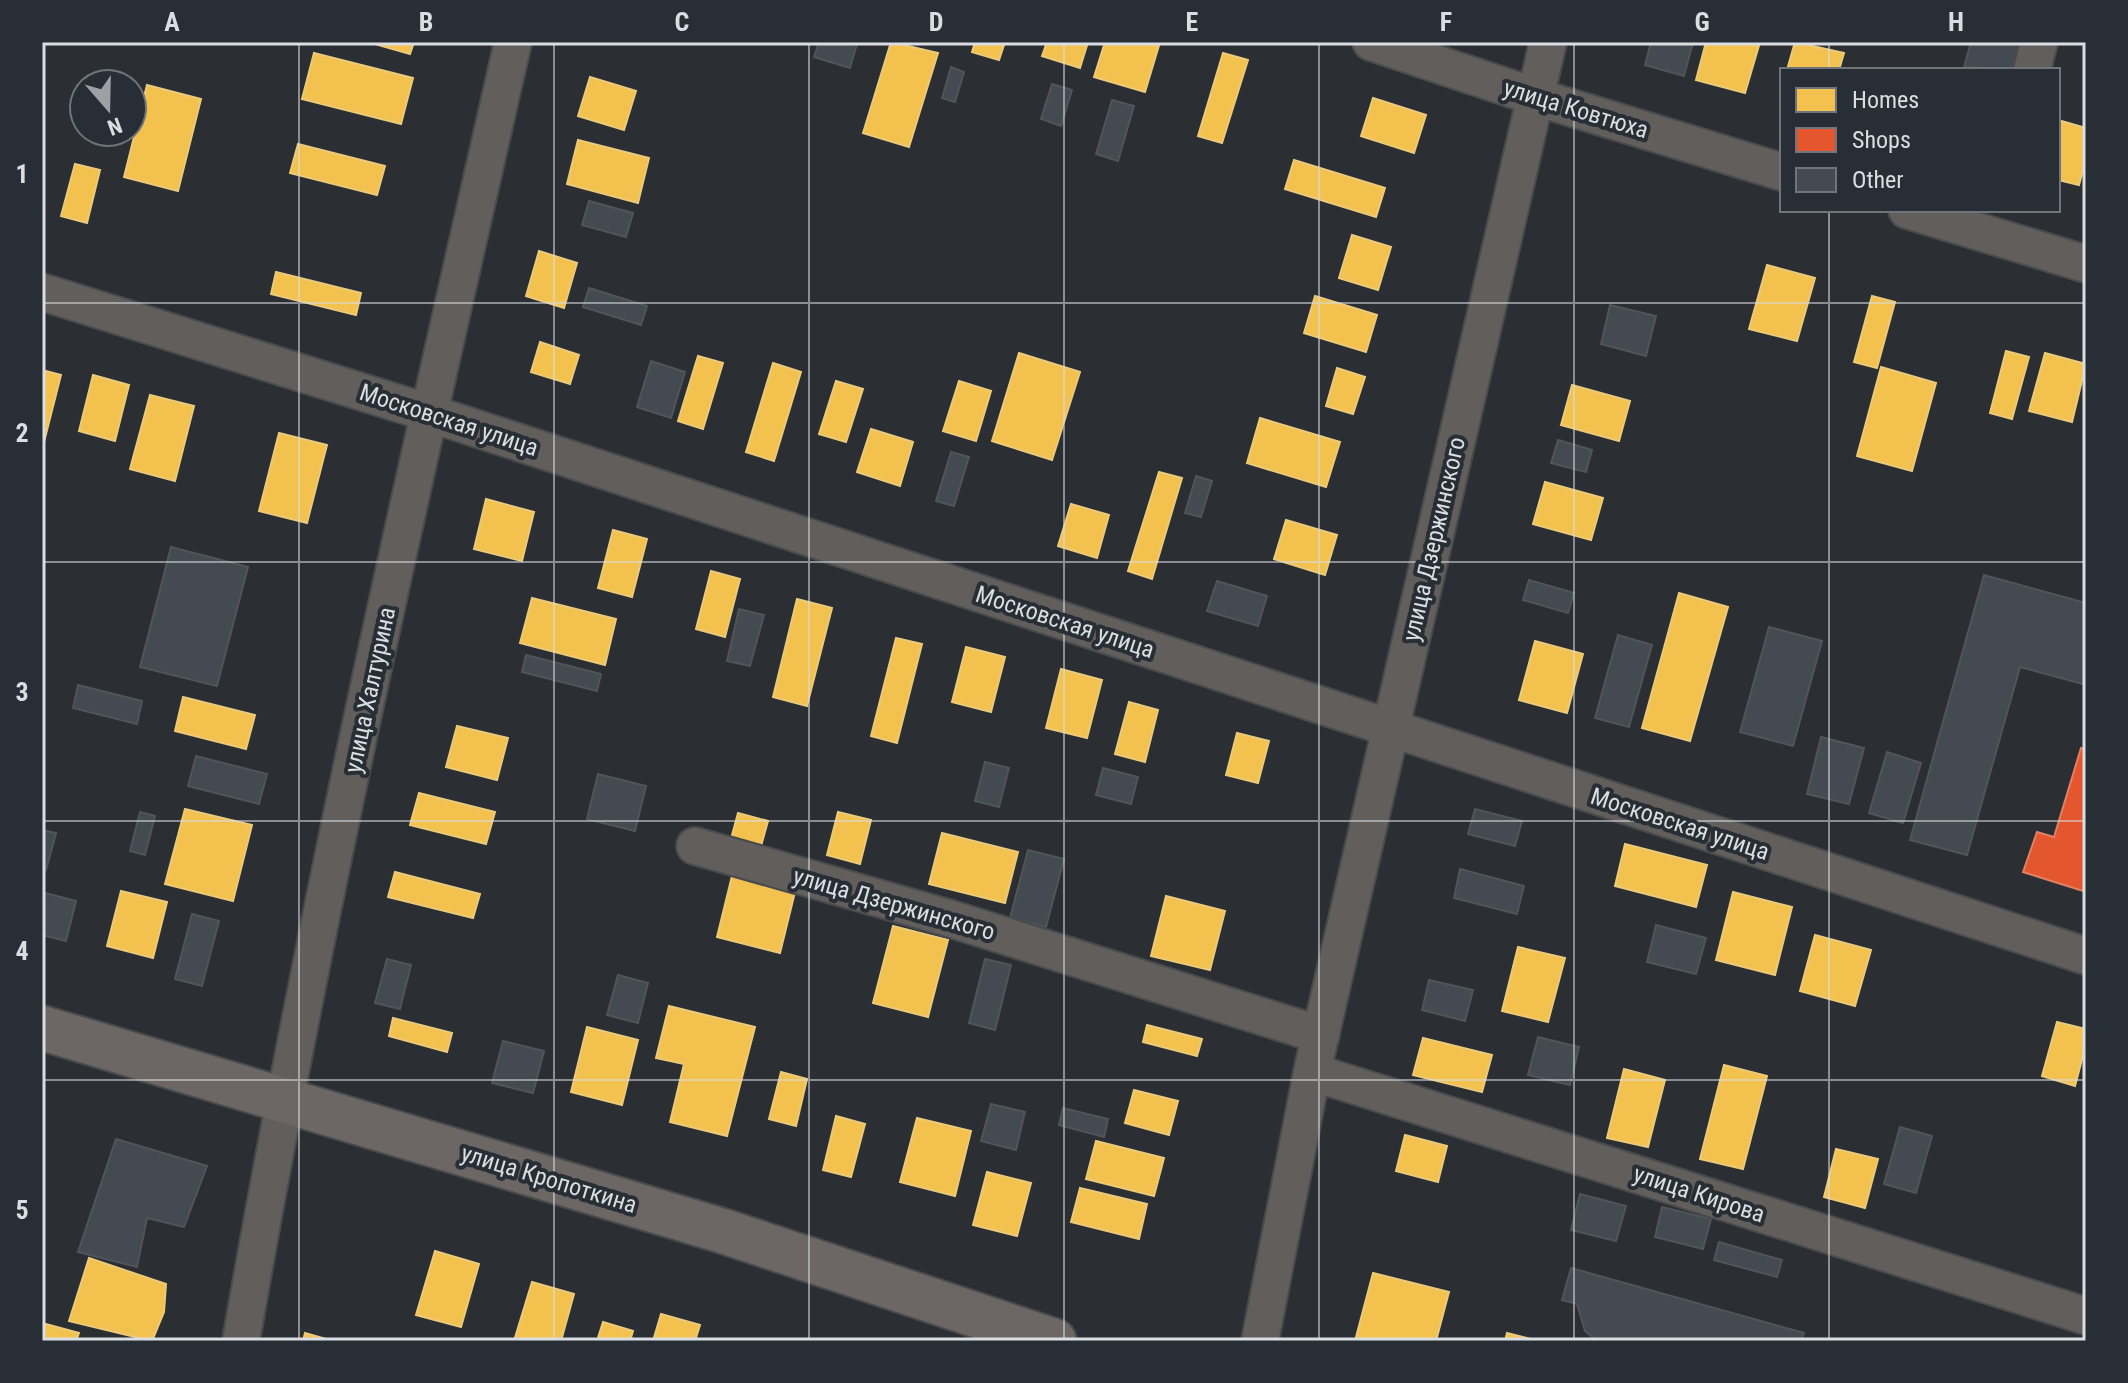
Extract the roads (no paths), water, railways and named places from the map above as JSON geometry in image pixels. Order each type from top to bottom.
[{"type":"main road","name":"улица Кропоткина","points":[[42,1028],[723,1231],[1054,1341]]},
{"type":"street","name":"улица Халтурина","points":[[241,1341],[283,1100],[429,413],[513,42]]},
{"type":"street","name":"улица Ковтюха","points":[[1371,42],[1536,97],[1780,171]]},
{"type":"street","name":"улица Дзержинского","points":[[1260,1341],[1312,1072],[1548,42]]},
{"type":"street","points":[[2032,68],[2039,42]]},
{"type":"street","points":[[1921,212],[1992,222],[2086,264]]},
{"type":"street","name":"Московская улица","points":[[42,292],[429,413],[2086,956]]},
{"type":"street","name":"улица Дзержинского","points":[[695,846],[948,918],[1321,1035]]},
{"type":"street","name":"улица Кирова","points":[[1312,1072],[2086,1316]]}]
